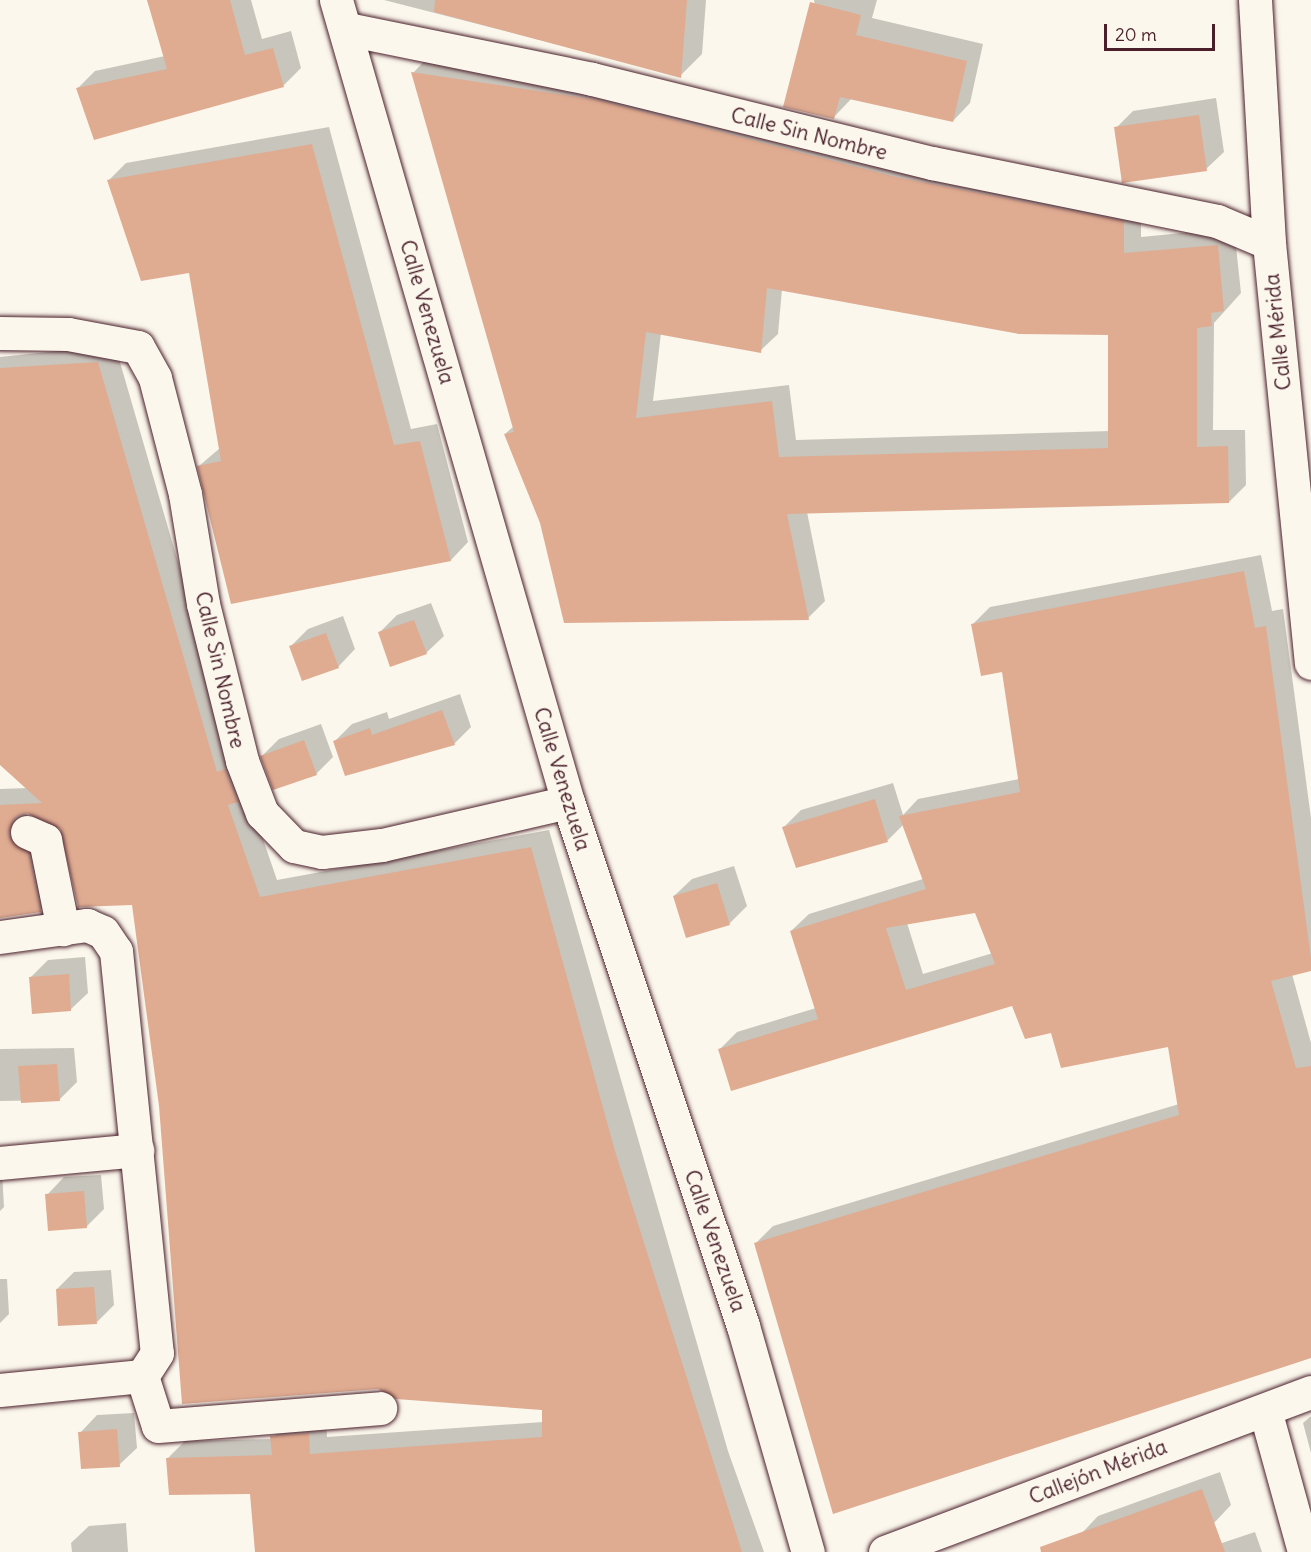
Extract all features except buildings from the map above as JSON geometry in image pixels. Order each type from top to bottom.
[{"type":"street","name":"Calle Mérida","points":[[1255,0],[1269,243],[1299,428],[1311,663]]},
{"type":"street","name":"Calle Sin Nombre","points":[[342,15],[932,163],[1217,221],[1269,243]]},
{"type":"street","name":"Calle Venezuela","points":[[342,15],[568,802],[743,1326],[808,1552]]},
{"type":"street","name":"Calle Sin Nombre","points":[[0,333],[92,336],[138,347],[155,378],[185,494],[202,604],[242,761],[262,813],[294,846],[322,852],[382,845],[568,802]]},
{"type":"street","points":[[27,832],[45,840],[63,929]]},
{"type":"street","points":[[0,937],[87,925],[103,932],[116,951],[157,1353],[142,1376]]},
{"type":"street","points":[[0,1163],[137,1150]]},
{"type":"street","points":[[0,1390],[142,1376]]},
{"type":"street","points":[[142,1376],[158,1426],[380,1408]]},
{"type":"street","name":"Callejón Mérida","points":[[885,1552],[1311,1392]]},
{"type":"street","points":[[1265,1410],[1304,1552]]}]
